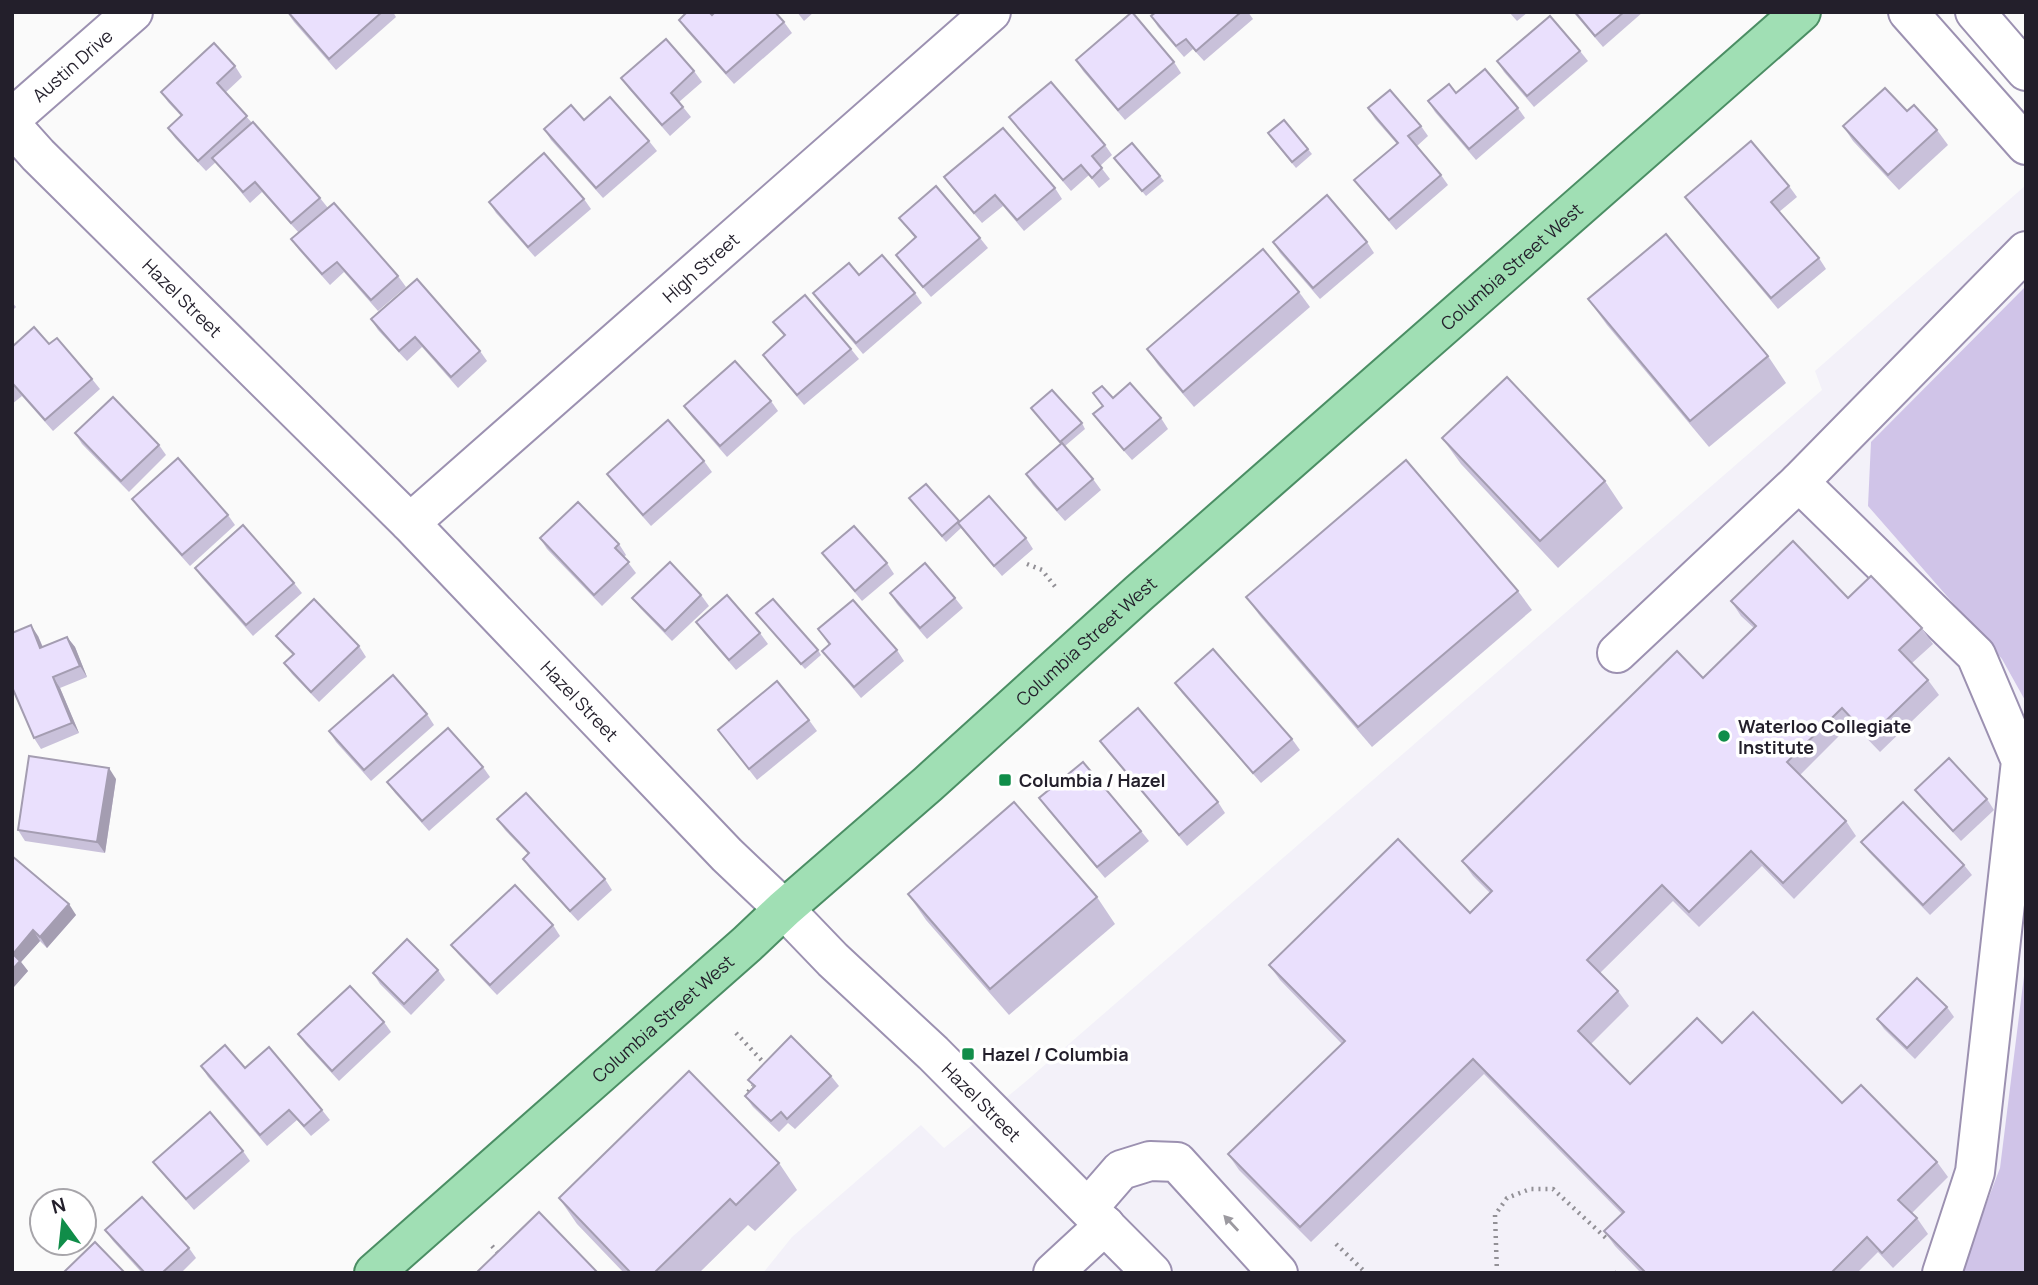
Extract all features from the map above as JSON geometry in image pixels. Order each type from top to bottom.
[{"type":"main road","name":"Columbia Street West","points":[[374,1273],[937,776],[1139,593],[1801,12]]},
{"type":"street","name":"Austin Drive","points":[[12,118],[133,12]]},
{"type":"street","name":"High Street","points":[[410,523],[991,12]]},
{"type":"street","points":[[1908,12],[2026,145]]},
{"type":"street","points":[[1975,12],[2026,71]]},
{"type":"street","name":"Hazel Street","points":[[12,127],[410,523],[714,842],[833,960],[933,1053],[1152,1273]]},
{"type":"street","points":[[1617,653],[1799,482],[2026,251]]},
{"type":"street","points":[[1799,482],[1976,656],[2021,761],[1975,1172],[1942,1273]]},
{"type":"street","points":[[1053,1273],[1097,1216],[1121,1170],[1150,1161],[1177,1161],[1278,1273]]},
{"type":"path","points":[[1027,564],[1042,570],[1057,589]]},
{"type":"path","points":[[736,1033],[769,1068]]},
{"type":"path","points":[[748,1092],[762,1076]]},
{"type":"path","points":[[1497,1273],[1495,1215],[1507,1198],[1530,1189],[1553,1189],[1607,1239]]},
{"type":"path","points":[[1336,1244],[1366,1273]]},
{"type":"path","points":[[492,1246],[505,1261]]},
{"type":"shaded area","name":"Waterloo Collegiate Institute","points":[[2026,185],[2026,1273],[763,1273],[792,1237],[921,1125],[944,1148],[1024,1083],[1822,390],[1815,371]]},
{"type":"shaded area","points":[[2026,286],[2026,702],[2002,659],[1868,506],[1871,442]]},
{"type":"shaded area","points":[[2026,960],[2026,1273],[1960,1273],[2000,1168]]},
{"type":"building","points":[[288,12],[382,12],[329,59]]},
{"type":"building","points":[[687,12],[709,12],[712,15],[715,12],[775,12],[784,22],[726,73],[679,20]]},
{"type":"building","points":[[1132,12],[1174,62],[1118,110],[1076,60]]},
{"type":"building","points":[[1156,12],[1241,12],[1196,51],[1186,39],[1176,46],[1151,16]]},
{"type":"building","points":[[1575,12],[1624,12],[1595,36]]},
{"type":"building","points":[[1550,16],[1580,51],[1527,96],[1497,61]]},
{"type":"building","points":[[666,39],[694,71],[671,93],[683,107],[662,125],[621,78]]},
{"type":"building","points":[[214,43],[235,66],[217,83],[247,116],[198,161],[168,128],[182,115],[161,92]]},
{"type":"building","points":[[1485,69],[1518,108],[1469,149],[1428,101],[1449,84],[1456,93]]},
{"type":"building","points":[[1051,82],[1105,145],[1092,156],[1102,168],[1092,178],[1081,165],[1063,180],[1009,117]]},
{"type":"building","points":[[1885,88],[1907,111],[1914,105],[1937,130],[1888,175],[1843,126]]},
{"type":"building","points":[[1390,90],[1421,126],[1408,136],[1441,175],[1389,220],[1354,180],[1398,143],[1368,108]]},
{"type":"building","points":[[610,97],[649,141],[596,188],[544,129],[571,105],[584,120]]},
{"type":"building","points":[[1284,120],[1308,149],[1292,162],[1268,133]]},
{"type":"building","points":[[253,122],[320,198],[291,223],[255,182],[243,192],[212,158]]},
{"type":"building","points":[[1003,128],[1055,188],[1017,220],[995,195],[974,213],[944,177]]},
{"type":"building","points":[[1751,141],[1789,186],[1771,202],[1819,258],[1771,298],[1685,197]]},
{"type":"building","points":[[1132,143],[1160,176],[1142,191],[1114,158]]},
{"type":"building","points":[[544,153],[584,199],[528,247],[489,202]]},
{"type":"building","points":[[936,186],[980,238],[923,287],[896,255],[916,237],[899,218]]},
{"type":"building","points":[[1327,195],[1367,242],[1313,288],[1273,242]]},
{"type":"building","points":[[334,203],[398,276],[371,300],[337,262],[322,274],[291,239]]},
{"type":"building","points":[[1666,234],[1768,356],[1690,421],[1588,299]]},
{"type":"building","points":[[1263,249],[1299,292],[1183,392],[1147,349]]},
{"type":"building","points":[[882,255],[915,293],[856,343],[813,293],[849,263],[859,275]]},
{"type":"building","points":[[417,279],[480,351],[451,377],[415,337],[399,351],[371,319]]},
{"type":"building","points":[[805,295],[851,349],[797,395],[763,355],[785,335],[773,322]]},
{"type":"building","points":[[34,327],[49,344],[57,338],[92,379],[45,420],[14,385],[12,387],[12,347]]},
{"type":"building","points":[[735,361],[771,401],[720,446],[684,406]]},
{"type":"building","points":[[1507,377],[1605,481],[1540,541],[1442,438]]},
{"type":"building","points":[[1130,383],[1161,418],[1124,450],[1093,414],[1103,406],[1093,393],[1102,386],[1113,398]]},
{"type":"building","points":[[1052,390],[1082,423],[1060,442],[1031,408]]},
{"type":"building","points":[[113,397],[159,445],[121,481],[75,433]]},
{"type":"building","points":[[668,420],[704,461],[643,515],[607,474]]},
{"type":"building","points":[[1062,443],[1093,479],[1057,510],[1026,474]]},
{"type":"building","points":[[178,458],[228,515],[182,555],[132,499]]},
{"type":"building","points":[[1406,460],[1518,591],[1358,727],[1246,597]]},
{"type":"building","points":[[926,484],[959,521],[942,536],[909,498]]},
{"type":"building","points":[[989,496],[1026,538],[994,566],[958,523]]},
{"type":"building","points":[[578,502],[619,544],[615,548],[629,562],[594,595],[540,538]]},
{"type":"building","points":[[243,525],[294,583],[246,625],[195,568]]},
{"type":"building","points":[[854,526],[887,563],[855,591],[822,553]]},
{"type":"building","name":"Waterloo Collegiate Institute","points":[[1793,541],[1848,598],[1871,576],[1922,628],[1899,650],[1928,680],[1869,737],[1842,708],[1787,762],[1846,821],[1783,883],[1751,851],[1689,912],[1662,885],[1587,960],[1618,991],[1578,1031],[1630,1084],[1697,1018],[1722,1043],[1753,1012],[1842,1103],[1861,1085],[1937,1162],[1898,1200],[1917,1218],[1882,1253],[1867,1237],[1831,1273],[1646,1273],[1604,1231],[1624,1212],[1473,1059],[1300,1227],[1228,1154],[1345,1041],[1269,965],[1398,839],[1470,913],[1492,891],[1462,861],[1677,651],[1703,678],[1756,626],[1731,601]]},
{"type":"building","points":[[670,562],[701,595],[665,631],[632,598]]},
{"type":"building","points":[[925,563],[955,598],[920,628],[890,593]]},
{"type":"building","points":[[727,595],[760,633],[729,660],[696,622]]},
{"type":"building","points":[[314,599],[359,646],[311,692],[284,663],[294,654],[276,636]]},
{"type":"building","points":[[773,599],[818,650],[801,664],[756,613]]},
{"type":"building","points":[[853,600],[897,650],[854,687],[822,651],[830,644],[818,629]]},
{"type":"building","points":[[31,625],[40,648],[67,637],[80,666],[53,677],[72,723],[34,738],[12,687],[12,633]]},
{"type":"building","points":[[1213,649],[1292,739],[1253,773],[1175,683]]},
{"type":"building","points":[[393,675],[427,714],[364,770],[329,731]]},
{"type":"building","points":[[777,681],[809,720],[749,769],[718,730]]},
{"type":"building","points":[[1138,708],[1218,802],[1179,835],[1100,741]]},
{"type":"building","points":[[448,728],[483,767],[422,821],[387,782]]},
{"type":"building","points":[[29,756],[109,768],[97,842],[18,830]]},
{"type":"building","points":[[1949,758],[1987,799],[1953,831],[1915,790]]},
{"type":"building","points":[[1083,762],[1141,831],[1097,867],[1039,798]]},
{"type":"building","points":[[526,793],[605,879],[570,911],[523,859],[529,853],[497,819]]},
{"type":"building","points":[[1014,802],[1097,897],[990,989],[908,894]]},
{"type":"building","points":[[1903,802],[1964,865],[1923,905],[1861,842]]},
{"type":"building","points":[[12,856],[69,904],[40,937],[33,930],[13,954],[20,961],[12,970]]},
{"type":"building","points":[[515,885],[553,925],[490,985],[451,945]]},
{"type":"building","points":[[407,939],[438,970],[404,1004],[373,973]]},
{"type":"building","points":[[1917,978],[1947,1007],[1907,1048],[1877,1019]]},
{"type":"building","points":[[350,986],[384,1022],[332,1071],[298,1034]]},
{"type":"building","points":[[791,1036],[831,1076],[787,1119],[781,1112],[771,1121],[745,1096],[755,1086],[748,1080]]},
{"type":"building","points":[[225,1045],[245,1068],[269,1047],[322,1110],[304,1126],[289,1110],[260,1135],[201,1066]]},
{"type":"building","points":[[689,1071],[779,1163],[736,1205],[730,1199],[654,1273],[631,1273],[559,1198]]},
{"type":"building","points":[[210,1112],[243,1151],[186,1199],[153,1162]]},
{"type":"building","points":[[142,1197],[189,1248],[162,1273],[145,1273],[105,1230]]},
{"type":"building","points":[[539,1212],[598,1273],[476,1273]]},
{"type":"building","points":[[98,1245],[125,1273],[63,1273],[80,1257],[98,1257]]},
{"type":"place","name":"Waterloo Collegiate Institute","points":[[1724,736]]},
{"type":"place","name":"Columbia / Hazel","points":[[1005,780]]},
{"type":"place","name":"Hazel / Columbia","points":[[968,1054]]}]
